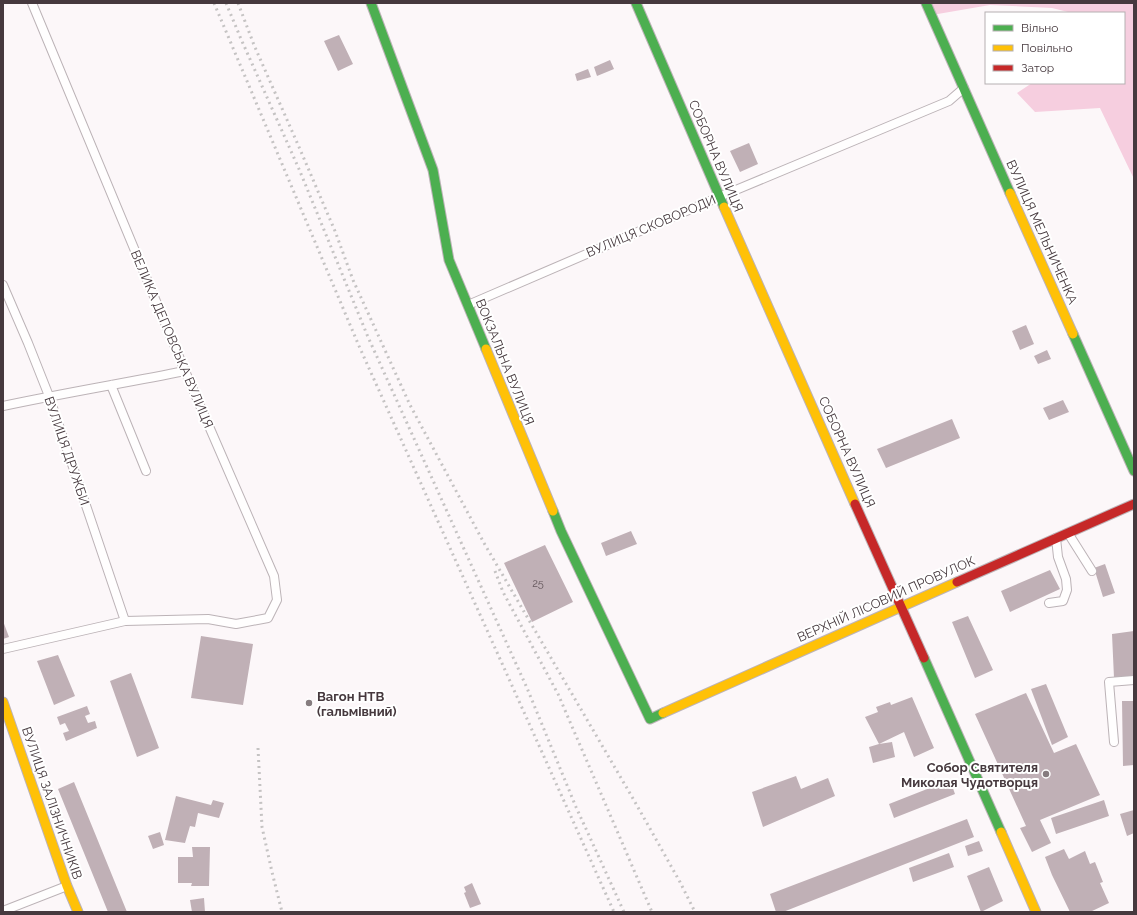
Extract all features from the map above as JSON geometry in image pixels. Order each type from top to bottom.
[{"type":"street","name":"ВЕЛИКА ДЕПОВСЬКА ВУЛИЦЯ","points":[[32,3],[185,371],[274,576],[277,600],[268,618],[236,624],[208,619],[125,621]]},
{"type":"street","name":"ВОКЗАЛЬНА ВУЛИЦЯ","points":[[371,3],[433,170],[449,260],[561,531],[650,719]]},
{"type":"street","name":"СОБОРНА ВУЛИЦЯ","points":[[636,3],[719,197],[1036,912]]},
{"type":"street","name":"ВУЛИЦЯ МЕЛЬНИЧЕНКА","points":[[926,3],[1134,471]]},
{"type":"street","name":"ВУЛИЦЯ СКОВОРОДИ","points":[[468,305],[719,197],[949,101],[964,88]]},
{"type":"street","name":"ВУЛИЦЯ ДРУЖБИ","points":[[3,285],[49,396],[125,621]]},
{"type":"street","points":[[3,406],[185,371]]},
{"type":"street","points":[[111,385],[146,471]]},
{"type":"street","name":"ВЕРХНІЙ ЛІСОВИЙ ПРОВУЛОК","points":[[650,719],[901,606],[1134,504]]},
{"type":"street","points":[[1068,533],[1092,571]]},
{"type":"street","points":[[1049,603],[1063,601],[1067,590],[1066,579],[1058,557],[1056,538]]},
{"type":"street","points":[[3,650],[125,621]]},
{"type":"street","points":[[1114,742],[1109,682],[1134,680]]},
{"type":"street","name":"ВУЛИЦЯ ЗАЛІЗНИЧНИКІВ","points":[[3,702],[67,886],[78,912]]},
{"type":"street","points":[[3,911],[67,886]]},
{"type":"shaded area","points":[[926,3],[1134,3],[1134,179],[1100,108],[1035,112],[1017,93],[1030,84],[1125,84],[1125,12],[1068,12],[1052,8],[990,5],[932,15]]},
{"type":"building","points":[[339,35],[353,64],[338,71],[324,41]]},
{"type":"building","points":[[610,60],[614,69],[597,76],[594,67]]},
{"type":"building","points":[[588,69],[591,77],[577,81],[575,74]]},
{"type":"building","points":[[749,143],[758,164],[740,172],[730,151]]},
{"type":"building","points":[[1026,325],[1034,344],[1020,350],[1012,331]]},
{"type":"building","points":[[1047,350],[1051,359],[1038,364],[1034,356]]},
{"type":"building","points":[[1063,400],[1069,412],[1049,420],[1043,408]]},
{"type":"building","points":[[952,419],[960,438],[886,468],[877,449]]},
{"type":"building","points":[[631,531],[637,544],[606,556],[601,543]]},
{"type":"building","points":[[545,545],[573,602],[532,622],[504,563]]},
{"type":"building","points":[[1105,564],[1115,593],[1103,597],[1094,568]]},
{"type":"building","points":[[1050,570],[1060,589],[1010,612],[1001,591]]},
{"type":"building","points":[[968,616],[993,670],[975,678],[952,622]]},
{"type":"building","points":[[3,621],[9,637],[3,639]]},
{"type":"building","points":[[1134,631],[1134,677],[1114,678],[1112,634]]},
{"type":"building","points":[[201,636],[253,644],[243,705],[191,698]]},
{"type":"building","points":[[58,655],[75,696],[54,705],[37,661]]},
{"type":"building","points":[[131,673],[159,748],[137,757],[110,681]]},
{"type":"building","points":[[1046,684],[1068,737],[1052,745],[1031,689]]},
{"type":"building","name":"Собор Святителя Миколая Чудотворця","points":[[1026,693],[1054,753],[1076,744],[1100,795],[1040,820],[1051,843],[1032,852],[1020,828],[1026,826],[975,714]]},
{"type":"building","points":[[912,697],[934,748],[914,757],[904,732],[879,744],[865,717],[878,712],[876,707],[890,702],[891,705]]},
{"type":"building","points":[[1122,701],[1134,701],[1134,765],[1123,766]]},
{"type":"building","points":[[87,706],[90,714],[85,716],[88,723],[95,721],[97,728],[66,741],[63,733],[69,731],[65,723],[60,725],[57,717]]},
{"type":"building","points":[[892,742],[895,757],[873,763],[869,747]]},
{"type":"building","points":[[796,776],[801,789],[828,778],[835,796],[763,827],[752,792]]},
{"type":"building","points":[[950,780],[955,794],[894,818],[889,804]]},
{"type":"building","points":[[74,782],[127,912],[108,912],[58,789]]},
{"type":"building","points":[[176,796],[211,805],[213,800],[224,803],[219,818],[198,813],[195,827],[190,826],[185,843],[165,840]]},
{"type":"building","points":[[1104,800],[1109,816],[1056,834],[1051,818]]},
{"type":"building","points":[[1134,810],[1134,833],[1127,836],[1120,814]]},
{"type":"building","points":[[967,819],[974,837],[783,912],[776,912],[770,894]]},
{"type":"building","points":[[160,832],[164,845],[153,849],[148,836]]},
{"type":"building","points":[[979,841],[983,851],[968,856],[965,846]]},
{"type":"building","points":[[192,847],[210,847],[209,886],[191,886],[192,883],[178,883],[178,857],[193,857]]},
{"type":"building","points":[[1064,849],[1069,859],[1085,851],[1090,864],[1095,862],[1103,882],[1100,883],[1109,903],[1090,912],[1070,912],[1045,857]]},
{"type":"building","points":[[949,853],[954,867],[913,882],[909,868]]},
{"type":"building","points":[[989,867],[1003,901],[981,912],[967,876]]},
{"type":"building","points":[[472,883],[481,904],[470,908],[464,893],[466,892],[464,887]]},
{"type":"building","points":[[204,898],[205,912],[192,912],[190,900]]},
{"type":"railway","points":[[214,3],[359,346],[614,912]]},
{"type":"railway","points":[[226,3],[299,169],[368,337],[527,688],[576,807],[624,912]]},
{"type":"railway","points":[[238,3],[254,45],[335,231],[353,280],[410,405],[484,543],[635,802],[695,912]]},
{"type":"railway","points":[[495,571],[503,592],[558,694],[652,912]]},
{"type":"railway","points":[[258,748],[262,827],[282,912]]},
{"type":"traffic: fast","points":[[371,3],[433,170],[449,260],[486,349]]},
{"type":"traffic: fast","points":[[636,3],[724,207]]},
{"type":"traffic: fast","points":[[926,3],[1010,193]]},
{"type":"traffic: fast","points":[[1073,334],[1134,471]]},
{"type":"traffic: fast","points":[[553,511],[561,531],[650,719],[663,713]]},
{"type":"traffic: fast","points":[[924,658],[1001,832]]},
{"type":"traffic: slow","points":[[1010,193],[1073,334]]},
{"type":"traffic: slow","points":[[724,207],[855,504]]},
{"type":"traffic: slow","points":[[486,349],[553,511]]},
{"type":"traffic: slow","points":[[663,713],[957,582]]},
{"type":"traffic: slow","points":[[3,702],[67,886],[78,912]]},
{"type":"traffic: slow","points":[[1001,832],[1036,912]]},
{"type":"traffic: jam","points":[[855,504],[924,658]]},
{"type":"traffic: jam","points":[[957,582],[1134,504]]},
{"type":"place","name":"Вагон НТВ (гальмівний)","points":[[309,703]]},
{"type":"place","name":"Собор Святителя Миколая Чудотворця","points":[[1046,774]]}]
